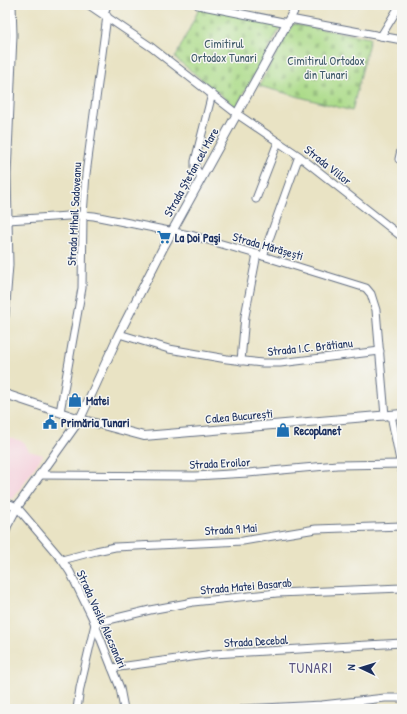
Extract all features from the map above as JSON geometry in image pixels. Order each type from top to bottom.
[{"type":"main road","name":"Strada Ștefan cel Mare","points":[[5,533],[8,522],[17,507],[80,419],[119,334],[172,232],[297,5]]},
{"type":"main road","name":"Calea București","points":[[5,394],[80,419],[135,434],[148,436],[402,414]]},
{"type":"street","points":[[5,316],[9,265],[8,175],[13,35],[12,5]]},
{"type":"street","name":"Strada Viilor","points":[[89,5],[151,46],[237,114],[298,156],[402,237]]},
{"type":"street","name":"Strada Mihail Sadoveanu","points":[[60,412],[82,288],[83,214],[88,154],[107,5]]},
{"type":"street","points":[[198,5],[402,40]]},
{"type":"street","points":[[382,36],[400,5]]},
{"type":"street","points":[[201,177],[195,167],[212,94]]},
{"type":"street","points":[[256,199],[278,142]]},
{"type":"street","points":[[399,159],[402,146]]},
{"type":"street","points":[[241,361],[244,316],[260,255],[298,156]]},
{"type":"street","name":"Strada Mărășești","points":[[8,220],[83,214],[194,236],[366,288],[371,294],[376,310],[388,416],[402,466]]},
{"type":"street","name":"Strada I.C. Brătianu","points":[[119,334],[169,349],[241,361],[280,363],[380,351]]},
{"type":"street","name":"Strada Eroilor","points":[[39,475],[195,476],[242,474],[337,465],[402,466]]},
{"type":"street","points":[[5,502],[17,507]]},
{"type":"street","name":"Strada Vasile Alecsandri","points":[[17,507],[62,560],[78,587],[120,688],[124,709]]},
{"type":"street","name":"Strada 9 Mai","points":[[62,560],[115,547],[243,541],[316,529],[402,526]]},
{"type":"street","name":"Strada Matei Basarab","points":[[94,624],[150,610],[193,602],[276,593],[402,588]]},
{"type":"street","points":[[78,709],[80,688],[94,624]]},
{"type":"street","name":"Strada Decebal","points":[[112,668],[213,654],[402,643]]},
{"type":"street","points":[[243,709],[322,705],[385,698],[402,698]]},
{"type":"shaded area","points":[[6,436],[24,442],[29,451],[43,455],[13,499],[5,497]]},
{"type":"green space","name":"Cimitirul Ortodox Tunari","points":[[200,7],[283,23],[236,107],[175,58]]},
{"type":"green space","name":"Cimitirul Ortodox din Tunari","points":[[293,24],[370,38],[352,111],[259,86]]},
{"type":"place","name":"La Doi Paşi","points":[[164,237]]},
{"type":"place","name":"Matei","points":[[75,400]]},
{"type":"place","name":"Primăria Tunari","points":[[50,422]]},
{"type":"place","name":"Recoplanet","points":[[283,430]]},
{"type":"district","name":"TUNARI","points":[[311,667]]}]
